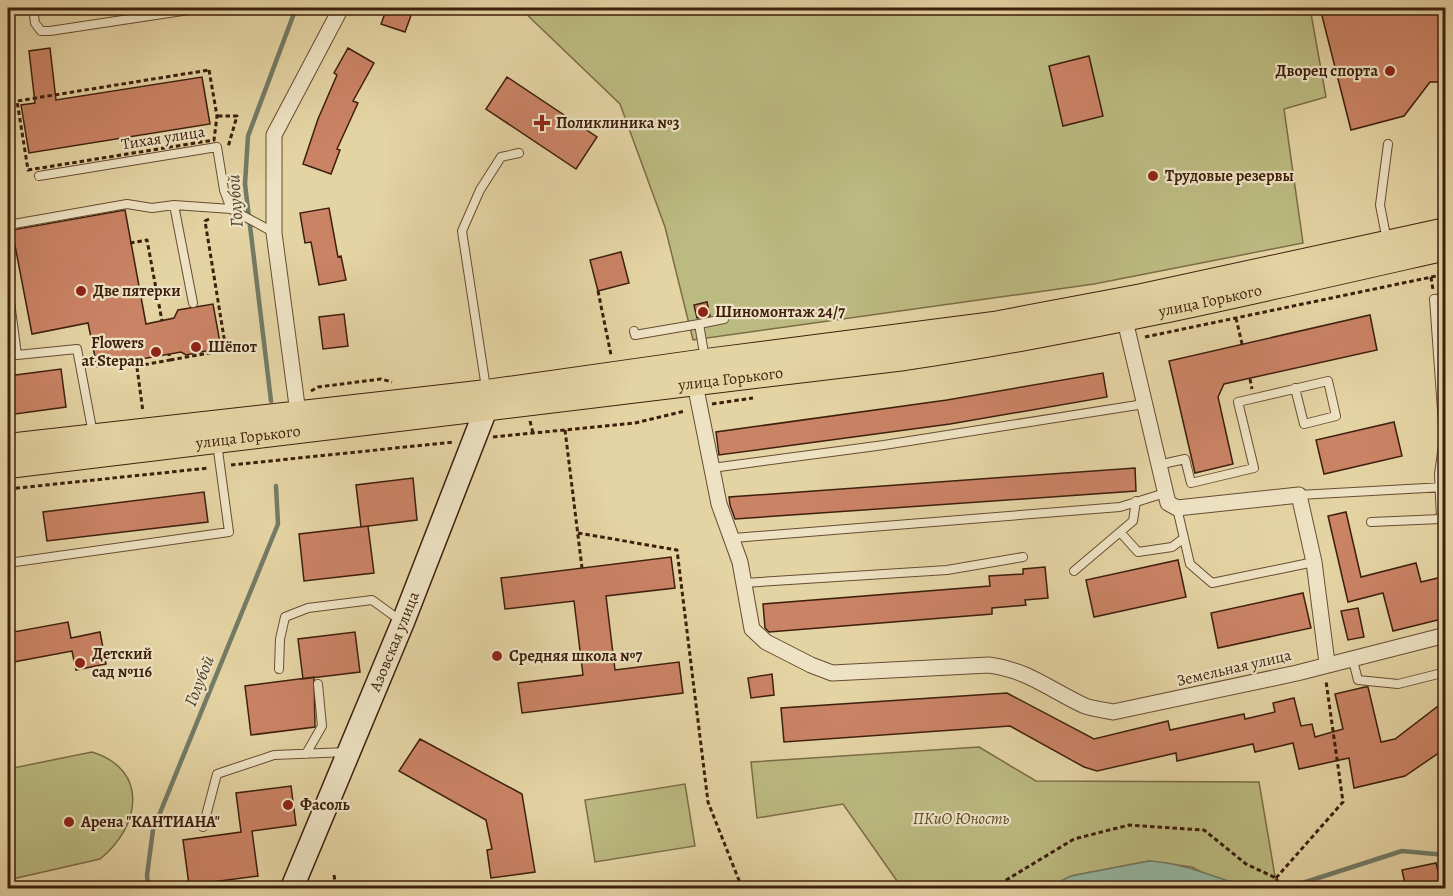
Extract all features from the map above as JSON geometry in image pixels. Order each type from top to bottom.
[{"type":"main road","name":"улица Горького","points":[[8,466],[217,441],[486,400],[706,361],[994,324],[1125,320],[1388,242],[1446,230]]},
{"type":"main road","name":"улица Горького","points":[[8,446],[298,413],[486,400],[697,395],[905,358],[1006,343],[1125,320],[1446,248]]},
{"type":"main road","name":"Азовская улица","points":[[291,888],[403,622],[474,440],[486,400]]},
{"type":"street","points":[[298,413],[270,230],[274,135],[341,8]]},
{"type":"street","points":[[1125,320],[1168,503],[1177,508],[1299,495],[1314,562],[1327,663]]},
{"type":"street","name":"Земельная улица","points":[[697,395],[719,504],[734,538],[752,629],[766,642],[824,671],[989,665],[1026,674],[1087,706],[1113,712],[1297,673],[1327,663],[1446,635]]},
{"type":"lane","points":[[33,8],[35,23],[41,31],[50,32],[202,8]]},
{"type":"lane","points":[[1388,144],[1380,205],[1388,242]]},
{"type":"lane","name":"Тихая улица","points":[[39,177],[217,147],[224,190],[231,209]]},
{"type":"lane","points":[[486,400],[462,231],[480,190],[501,158],[519,153]]},
{"type":"lane","points":[[8,225],[127,204],[152,208],[174,205],[231,209],[270,230]]},
{"type":"lane","points":[[174,205],[193,303]]},
{"type":"lane","points":[[8,287],[17,356],[77,349],[93,436]]},
{"type":"lane","points":[[1371,522],[1442,519],[1443,487],[1439,474],[1445,438],[1434,299],[1446,298]]},
{"type":"lane","points":[[634,331],[634,334],[723,319]]},
{"type":"lane","points":[[699,324],[706,361]]},
{"type":"lane","points":[[1158,465],[1185,459],[1191,483],[1254,468],[1238,402],[1296,388],[1328,381],[1336,416],[1304,424],[1296,388]]},
{"type":"lane","points":[[712,468],[884,445],[1144,404]]},
{"type":"lane","points":[[8,563],[229,532],[217,441]]},
{"type":"lane","points":[[1299,495],[1443,487]]},
{"type":"lane","points":[[734,538],[1120,507],[1165,493]]},
{"type":"lane","points":[[1074,572],[1134,520],[1137,501]]},
{"type":"lane","points":[[1177,508],[1190,564],[1212,583],[1314,562]]},
{"type":"lane","points":[[1120,532],[1138,552],[1172,547],[1184,538]]},
{"type":"lane","points":[[744,583],[947,570],[1023,557]]},
{"type":"lane","points":[[279,669],[280,639],[285,617],[308,608],[372,600],[403,622]]},
{"type":"lane","points":[[1352,657],[1358,680],[1398,684],[1446,672]]},
{"type":"lane","points":[[306,754],[322,726],[318,684]]},
{"type":"lane","points":[[203,826],[217,774],[274,755],[348,752]]},
{"type":"path","points":[[209,70],[217,116],[214,140],[28,170],[17,101],[209,70]]},
{"type":"path","points":[[217,116],[237,116],[228,147],[229,157]]},
{"type":"path","points":[[136,366],[226,350],[205,221],[231,209]]},
{"type":"path","points":[[130,243],[147,240],[162,321]]},
{"type":"path","points":[[1125,320],[1236,318],[1446,274]]},
{"type":"path","points":[[598,291],[612,363]]},
{"type":"path","points":[[1236,318],[1242,344]]},
{"type":"path","points":[[169,354],[170,360]]},
{"type":"path","points":[[136,360],[143,413]]},
{"type":"path","points":[[8,489],[635,423],[697,395],[758,397]]},
{"type":"path","points":[[566,430],[582,568]]},
{"type":"path","points":[[578,533],[677,550],[708,802],[742,888]]},
{"type":"path","points":[[1276,878],[1343,802],[1337,745],[1326,688],[1327,663]]},
{"type":"path","points":[[993,888],[1074,839],[1129,825],[1204,830],[1246,864],[1276,878],[1281,888]]},
{"type":"path","points":[[334,875],[336,888]]},
{"type":"green space","points":[[520,8],[1310,8],[1326,97],[1284,109],[1303,243],[1094,284],[693,340],[665,227],[620,104]]},
{"type":"green space","name":"ПКиО Юность","points":[[979,747],[1036,781],[1259,782],[1277,888],[1250,888],[1209,876],[1192,867],[1149,861],[1071,876],[1047,888],[902,888],[843,804],[757,818],[751,762]]},
{"type":"green space","name":"Арена \"КАНТИАНА\"","points":[[92,752],[111,760],[123,772],[131,785],[133,800],[124,831],[114,846],[100,859],[8,880],[8,769]]},
{"type":"green space","points":[[685,784],[695,846],[595,862],[585,800]]},
{"type":"shaded area","points":[[1149,861],[1188,868],[1250,888],[1047,888],[1071,876]]},
{"type":"building","points":[[387,8],[413,10],[405,32],[381,24]]},
{"type":"building","name":"Дворец спорта","points":[[1320,8],[1446,8],[1446,77],[1440,82],[1430,82],[1404,116],[1351,130]]},
{"type":"building","points":[[50,48],[56,100],[202,77],[210,124],[29,153],[21,105],[35,103],[29,51]]},
{"type":"building","points":[[348,48],[374,63],[353,101],[358,103],[337,149],[340,150],[331,174],[303,164],[318,119],[337,75],[334,73]]},
{"type":"building","points":[[1089,56],[1103,116],[1063,126],[1049,66]]},
{"type":"building","name":"Поликлиника №3","points":[[507,77],[597,137],[576,169],[486,109]]},
{"type":"building","points":[[329,208],[338,257],[341,256],[346,280],[319,285],[311,242],[305,243],[300,213]]},
{"type":"building","name":"Две пятерки","points":[[125,210],[146,324],[174,318],[178,310],[213,304],[221,348],[186,355],[181,352],[97,367],[88,323],[32,334],[12,230]]},
{"type":"building","points":[[621,252],[629,283],[598,291],[590,260]]},
{"type":"building","name":"Шиномонтаж 24/7","points":[[707,302],[710,316],[697,318],[694,305]]},
{"type":"building","points":[[344,314],[348,346],[323,349],[319,317]]},
{"type":"building","points":[[1370,315],[1377,350],[1224,384],[1218,397],[1233,464],[1195,473],[1169,361]]},
{"type":"building","points":[[61,369],[66,407],[8,415],[8,376]]},
{"type":"building","points":[[1103,373],[1107,397],[950,424],[719,455],[716,432],[947,400]]},
{"type":"building","points":[[1394,422],[1402,456],[1324,474],[1316,440]]},
{"type":"building","points":[[1135,468],[1136,491],[735,519],[729,497]]},
{"type":"building","points":[[413,478],[417,520],[361,527],[356,485]]},
{"type":"building","points":[[204,492],[208,522],[47,541],[43,512]]},
{"type":"building","points":[[1346,512],[1361,577],[1416,563],[1421,582],[1446,576],[1446,618],[1393,631],[1383,593],[1348,602],[1328,516]]},
{"type":"building","points":[[368,526],[374,573],[304,581],[299,534]]},
{"type":"building","points":[[671,557],[675,588],[606,596],[615,670],[679,662],[683,693],[522,713],[518,683],[583,675],[574,601],[505,609],[501,578]]},
{"type":"building","points":[[1178,560],[1186,597],[1094,617],[1086,580]]},
{"type":"building","points":[[1045,567],[1048,598],[1025,600],[1026,605],[992,608],[992,614],[769,632],[765,628],[763,604],[990,586],[989,576],[1023,574],[1023,569]]},
{"type":"building","points":[[1303,593],[1311,628],[1218,648],[1211,613]]},
{"type":"building","points":[[1358,608],[1364,637],[1348,640],[1341,611]]},
{"type":"building","points":[[68,622],[71,638],[100,632],[106,664],[76,670],[72,651],[8,663],[8,633]]},
{"type":"building","points":[[355,632],[360,672],[303,679],[298,639]]},
{"type":"building","points":[[772,674],[774,695],[751,698],[748,678]]},
{"type":"building","points":[[314,677],[315,727],[251,735],[245,686]]},
{"type":"building","points":[[1368,687],[1381,742],[1395,739],[1446,700],[1446,748],[1405,776],[1354,788],[1349,758],[1299,769],[1293,743],[1255,752],[1253,744],[1177,761],[1176,753],[1097,771],[1084,767],[1010,726],[784,742],[781,708],[1007,693],[1094,739],[1168,721],[1170,730],[1244,714],[1245,719],[1275,712],[1273,703],[1294,698],[1301,726],[1312,724],[1315,737],[1343,729],[1335,694]]},
{"type":"building","points":[[420,739],[522,794],[535,872],[491,878],[487,850],[492,849],[486,820],[399,771]]},
{"type":"building","points":[[291,786],[296,825],[252,831],[258,876],[189,885],[183,840],[241,832],[236,793]]},
{"type":"building","points":[[1436,863],[1441,883],[1406,888],[1402,870]]},
{"type":"waterway","name":"Голубой","points":[[271,401],[245,184],[248,136],[296,8]]},
{"type":"waterway","name":"Голубой","points":[[148,888],[147,875],[153,830],[278,524],[276,486]]},
{"type":"waterway","points":[[1287,888],[1402,851],[1446,855]]},
{"type":"place","name":"Дворец спорта","points":[[1390,71]]},
{"type":"place","name":"Поликлиника №3","points":[[542,123]]},
{"type":"place","name":"Трудовые резервы","points":[[1153,176]]},
{"type":"place","name":"Две пятерки","points":[[81,291]]},
{"type":"place","name":"Шиномонтаж 24/7","points":[[703,312]]},
{"type":"place","name":"Шёпот","points":[[196,347]]},
{"type":"place","name":"Flowers at Stepan","points":[[156,352]]},
{"type":"place","name":"Средняя школа №7","points":[[497,656]]},
{"type":"place","name":"Детский сад №116","points":[[80,663]]},
{"type":"place","name":"Фасоль","points":[[288,805]]},
{"type":"place","name":"Арена \"КАНТИАНА\"","points":[[69,822]]}]
